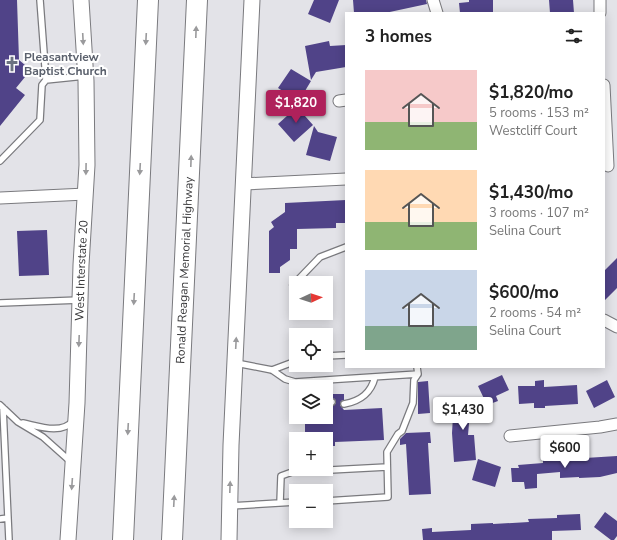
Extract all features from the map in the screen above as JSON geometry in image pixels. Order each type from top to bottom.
[{"type":"highway","points":[[123,540],[148,0]]},
{"type":"highway","name":"Ronald Reagan Memorial Highway","points":[[172,540],[197,0]]},
{"type":"main road","name":"West Interstate 20","points":[[68,540],[76,413],[86,194],[85,76],[81,0]]},
{"type":"main road","points":[[229,540],[235,363],[252,0]]},
{"type":"street","points":[[433,0],[437,12]]},
{"type":"street","points":[[600,0],[600,12]]},
{"type":"street","points":[[605,98],[610,166]]},
{"type":"street","points":[[243,184],[345,179]]},
{"type":"street","points":[[0,198],[86,194]]},
{"type":"street","points":[[605,321],[617,327]]},
{"type":"street","points":[[510,436],[617,424]]},
{"type":"lane","points":[[0,161],[40,120],[42,85],[46,80],[40,0]]},
{"type":"lane","points":[[46,80],[85,76]]},
{"type":"lane","points":[[302,276],[320,257],[345,247]]},
{"type":"lane","points":[[0,303],[80,300]]},
{"type":"lane","points":[[333,356],[345,355]]},
{"type":"lane","points":[[235,363],[272,370],[289,380]]},
{"type":"lane","points":[[272,370],[289,364]]},
{"type":"lane","points":[[333,501],[388,497],[387,452],[398,434],[402,431],[413,403],[414,380],[418,374],[417,368]]},
{"type":"lane","points":[[322,380],[418,374]]},
{"type":"lane","points":[[344,404],[354,402],[370,391],[375,376]]},
{"type":"lane","points":[[2,407],[18,422],[42,438],[73,463]]},
{"type":"lane","points":[[2,407],[9,540]]},
{"type":"lane","points":[[18,422],[58,428],[65,427],[74,419],[76,413]]},
{"type":"lane","points":[[280,503],[281,476],[292,472],[387,468]]},
{"type":"lane","points":[[230,506],[289,502]]},
{"type":"lane","points":[[0,519],[8,518]]},
{"type":"building","name":"Pleasantview Baptist Church","points":[[0,0],[17,0],[19,60],[25,65],[26,73],[25,77],[16,88],[25,95],[0,126]]},
{"type":"building","points":[[314,0],[339,0],[330,23],[308,14]]},
{"type":"building","points":[[353,0],[426,0],[427,4],[390,12],[354,12]]},
{"type":"building","points":[[469,0],[493,0],[493,12],[460,12],[459,3],[469,2]]},
{"type":"building","points":[[549,0],[573,0],[574,12],[550,12]]},
{"type":"building","points":[[329,41],[330,46],[345,45],[345,67],[316,72],[311,80],[305,46]]},
{"type":"building","points":[[291,69],[311,81],[299,101],[278,88]]},
{"type":"building","points":[[297,107],[313,125],[294,142],[278,124]]},
{"type":"building","points":[[314,126],[318,132],[337,137],[330,161],[306,155]]},
{"type":"building","points":[[345,200],[345,223],[336,223],[336,228],[297,229],[297,249],[290,249],[290,260],[280,267],[280,273],[269,273],[269,231],[274,227],[271,222],[285,212],[285,203]]},
{"type":"building","points":[[47,230],[49,275],[19,276],[17,231]]},
{"type":"building","points":[[617,258],[617,288],[605,300],[605,270]]},
{"type":"building","points":[[502,375],[509,390],[496,396],[498,401],[487,405],[478,386]]},
{"type":"building","points":[[544,380],[544,387],[577,385],[578,404],[534,408],[534,403],[519,404],[518,386],[535,386],[535,381]]},
{"type":"building","points":[[607,380],[615,397],[594,408],[586,391]]},
{"type":"building","points":[[428,381],[430,413],[418,414],[418,382]]},
{"type":"building","points":[[333,394],[344,394],[344,400],[341,401],[340,405],[344,410],[382,408],[384,440],[335,442],[335,446],[333,446],[333,432],[305,432],[305,424],[333,424],[333,406],[336,403],[335,399],[333,398]]},
{"type":"building","points":[[454,399],[476,401],[475,412],[470,412],[468,435],[474,435],[476,460],[454,462],[452,433]]},
{"type":"building","points":[[430,432],[431,443],[428,443],[431,494],[409,495],[406,444],[400,445],[400,439],[406,433]]},
{"type":"building","points":[[569,455],[569,459],[617,456],[617,473],[600,477],[579,478],[560,478],[560,472],[537,474],[537,488],[525,489],[524,482],[512,482],[511,468],[519,468],[518,465],[543,463],[543,456]]},
{"type":"building","points":[[478,459],[501,467],[495,487],[472,480]]},
{"type":"building","points":[[605,512],[617,521],[617,536],[614,540],[611,540],[594,527]]},
{"type":"building","points":[[580,514],[581,530],[552,531],[552,540],[423,540],[422,529],[432,528],[432,532],[471,530],[471,524],[529,522],[528,519],[557,518],[557,515]]},
{"type":"place","name":"Pleasantview Baptist Church","points":[[12,64]]}]
